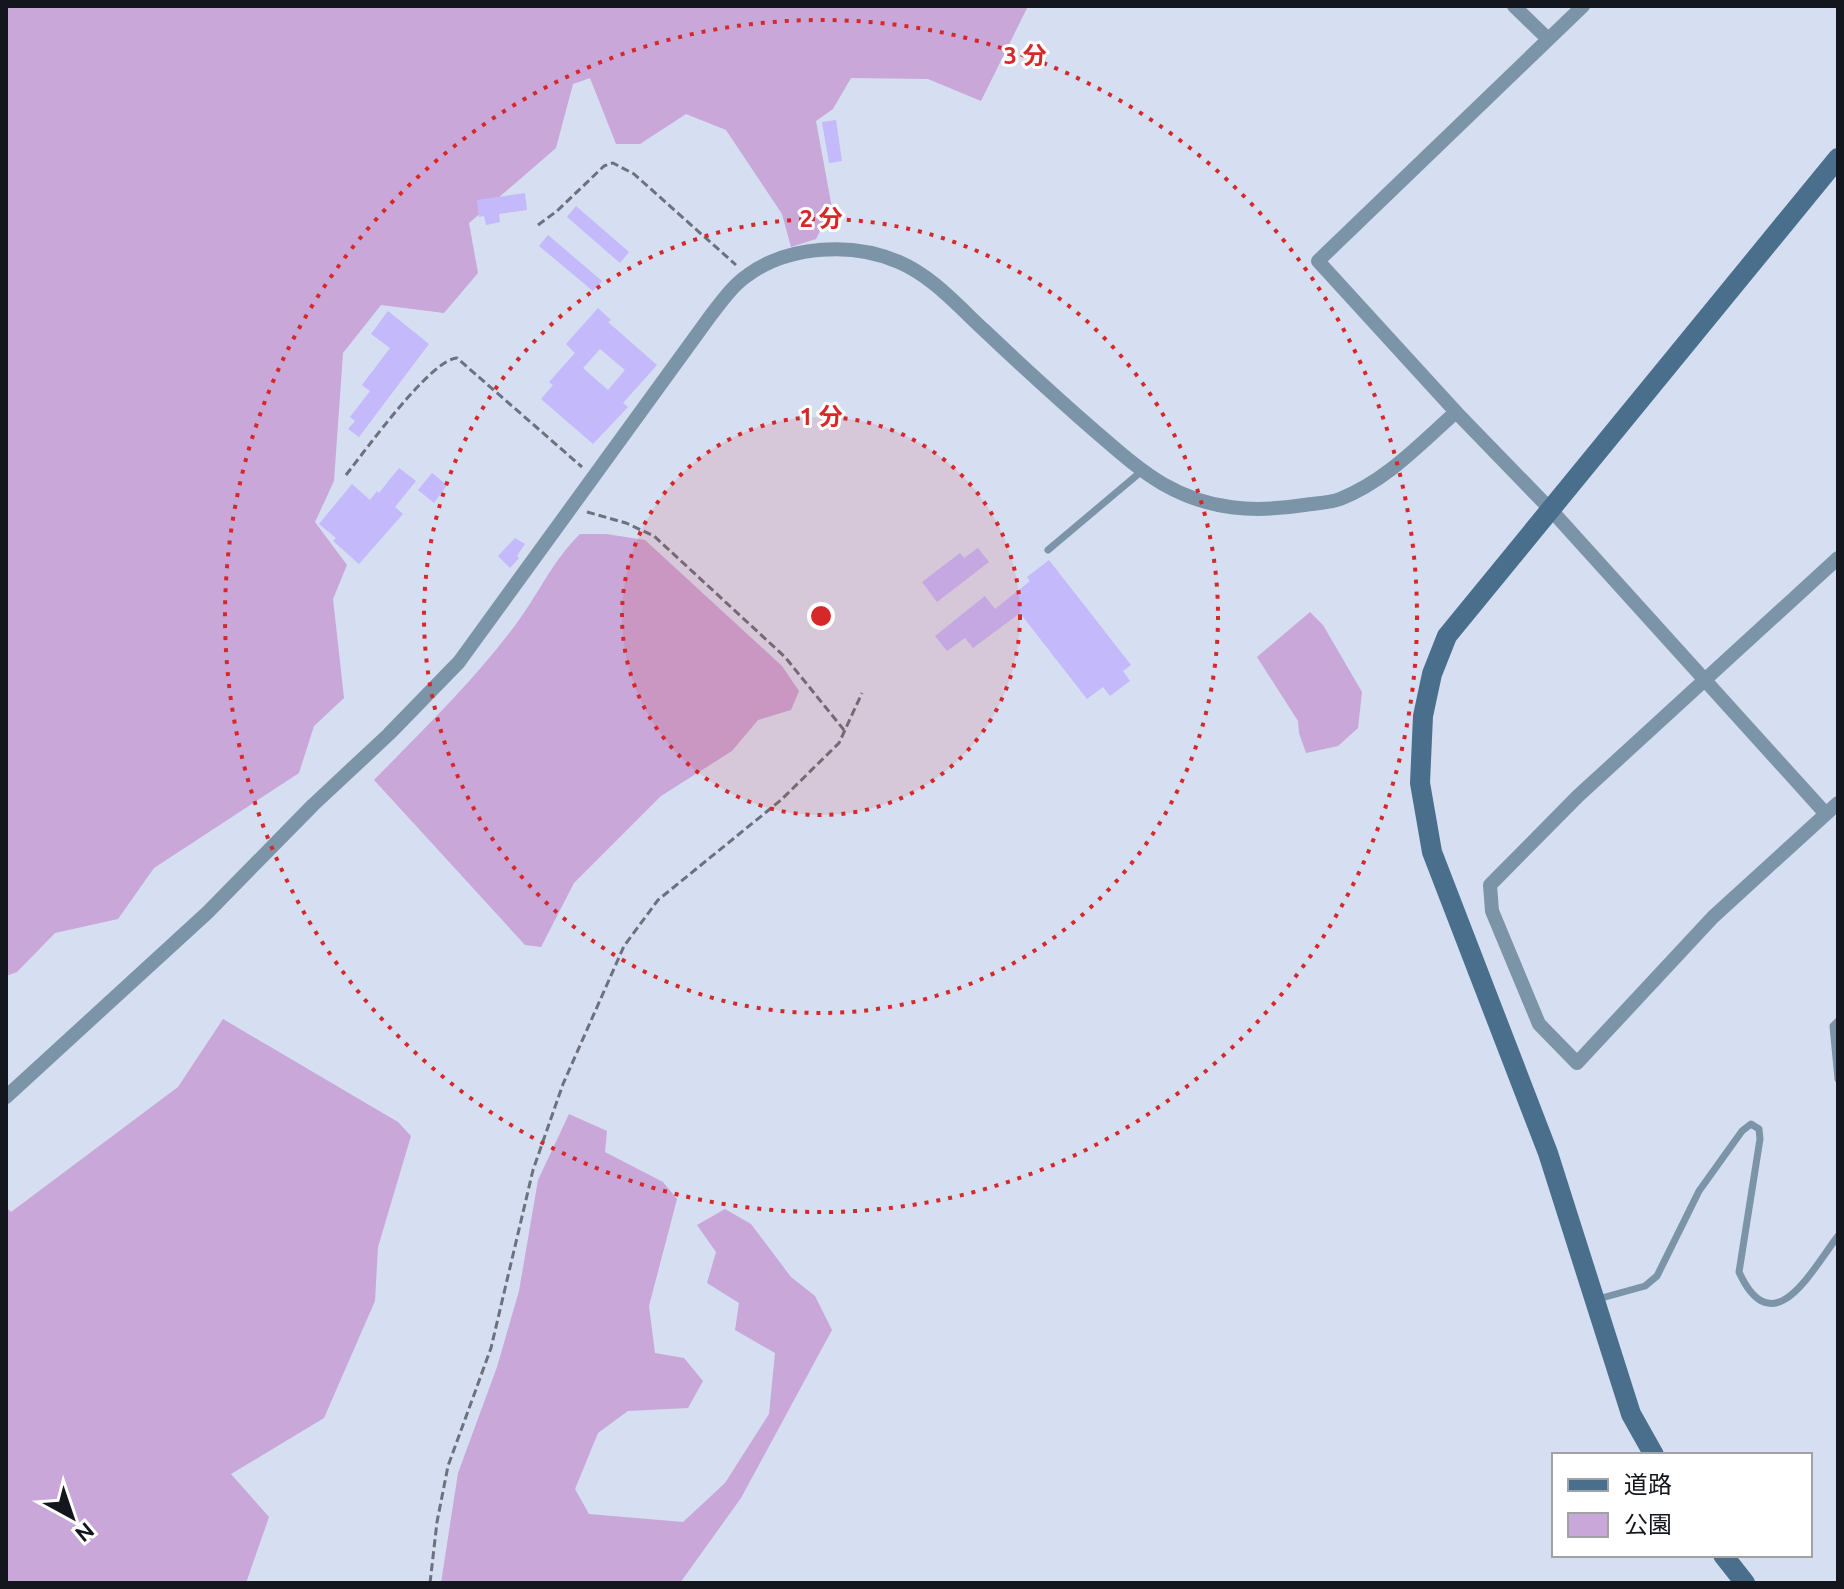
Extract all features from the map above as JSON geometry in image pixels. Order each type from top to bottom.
[{"type":"street","points":[[1514,6],[1547,38]]},
{"type":"street","points":[[1583,6],[1318,261],[1456,412],[1552,511],[1826,814]]},
{"type":"street","points":[[1653,1453],[1631,1414],[1548,1153],[1432,852],[1420,783],[1423,716],[1432,674],[1447,636],[1838,158]]},
{"type":"street","points":[[6,1097],[208,912],[459,662],[711,315],[747,275],[776,259],[805,252],[843,249],[899,262],[927,278],[1055,397],[1143,470],[1198,500],[1228,509],[1272,510],[1337,500],[1367,486],[1395,467],[1456,412]]},
{"type":"street","points":[[1838,558],[1578,796],[1490,885],[1492,911],[1539,1024],[1577,1063],[1713,917],[1838,803]]},
{"type":"street","points":[[1725,1557],[1745,1583]]},
{"type":"lane","points":[[1048,550],[1143,470]]},
{"type":"lane","points":[[1838,1021],[1833,1026],[1838,1079]]},
{"type":"lane","points":[[1596,1299],[1645,1286],[1657,1276],[1699,1191],[1742,1131],[1751,1124],[1759,1129],[1760,1139],[1739,1272],[1748,1292],[1758,1301],[1774,1305],[1790,1299],[1838,1236]]},
{"type":"path","points":[[538,225],[604,166],[613,163],[622,165],[747,275]]},
{"type":"path","points":[[346,475],[429,373],[450,358],[457,358],[594,477]]},
{"type":"path","points":[[572,508],[626,523],[654,536],[785,657],[844,730]]},
{"type":"path","points":[[430,1583],[448,1466],[491,1348],[533,1170],[563,1084],[624,946],[658,900],[781,800],[839,743],[862,693]]},
{"type":"green space","points":[[6,6],[1028,6],[981,101],[928,79],[851,78],[833,109],[816,121],[832,208],[816,239],[791,247],[782,214],[726,130],[686,114],[640,144],[616,144],[590,78],[573,84],[556,148],[469,223],[478,273],[444,313],[381,305],[343,353],[334,481],[315,522],[347,565],[333,599],[344,698],[314,726],[299,773],[154,868],[118,919],[55,933],[17,972],[6,976]]},
{"type":"green space","points":[[580,534],[645,540],[782,666],[799,691],[791,710],[758,720],[732,751],[661,796],[574,883],[541,947],[525,945],[374,780],[486,662],[519,620],[562,554]]},
{"type":"green space","points":[[1310,612],[1323,625],[1362,692],[1358,728],[1338,746],[1306,753],[1298,721],[1257,657]]},
{"type":"green space","points":[[223,1019],[398,1122],[411,1136],[378,1247],[375,1301],[324,1418],[231,1474],[269,1517],[246,1583],[6,1583],[6,1207],[11,1212],[178,1087]]},
{"type":"green space","points":[[569,1114],[607,1131],[605,1152],[663,1182],[677,1199],[649,1306],[655,1353],[684,1358],[703,1381],[688,1408],[628,1411],[598,1433],[575,1489],[589,1514],[683,1522],[725,1483],[769,1414],[775,1353],[735,1330],[739,1303],[707,1283],[716,1252],[697,1225],[725,1209],[751,1224],[791,1277],[815,1296],[832,1330],[741,1498],[680,1583],[441,1583],[458,1473],[497,1367],[519,1291],[538,1180]]},
{"type":"building","points":[[836,120],[842,161],[829,163],[822,122]]},
{"type":"building","points":[[525,193],[527,210],[499,214],[500,222],[486,225],[484,216],[479,217],[477,200]]},
{"type":"building","points":[[576,206],[629,252],[620,263],[567,217]]},
{"type":"building","points":[[548,235],[602,281],[593,291],[539,246]]},
{"type":"building","points":[[598,308],[611,320],[608,322],[657,365],[623,403],[628,407],[593,444],[541,399],[553,385],[549,382],[575,353],[566,344]],"holes":[[[600,349],[625,370],[608,390],[583,368]]]},
{"type":"building","points":[[388,311],[429,344],[359,437],[348,429],[355,421],[350,417],[370,391],[362,385],[390,348],[371,334]]},
{"type":"building","points":[[399,468],[416,481],[395,507],[403,514],[359,564],[319,524],[352,484],[370,500]]},
{"type":"building","points":[[432,473],[447,485],[434,503],[418,490]]},
{"type":"building","points":[[515,538],[525,544],[510,568],[498,556]]},
{"type":"building","points":[[978,548],[989,562],[937,602],[922,582],[960,553],[964,558]]},
{"type":"building","points":[[1049,560],[1131,665],[1123,671],[1130,681],[1110,696],[1103,687],[1087,699],[1020,613],[973,648],[965,638],[947,651],[935,636],[985,596],[995,609],[1030,581],[1027,577]]}]
